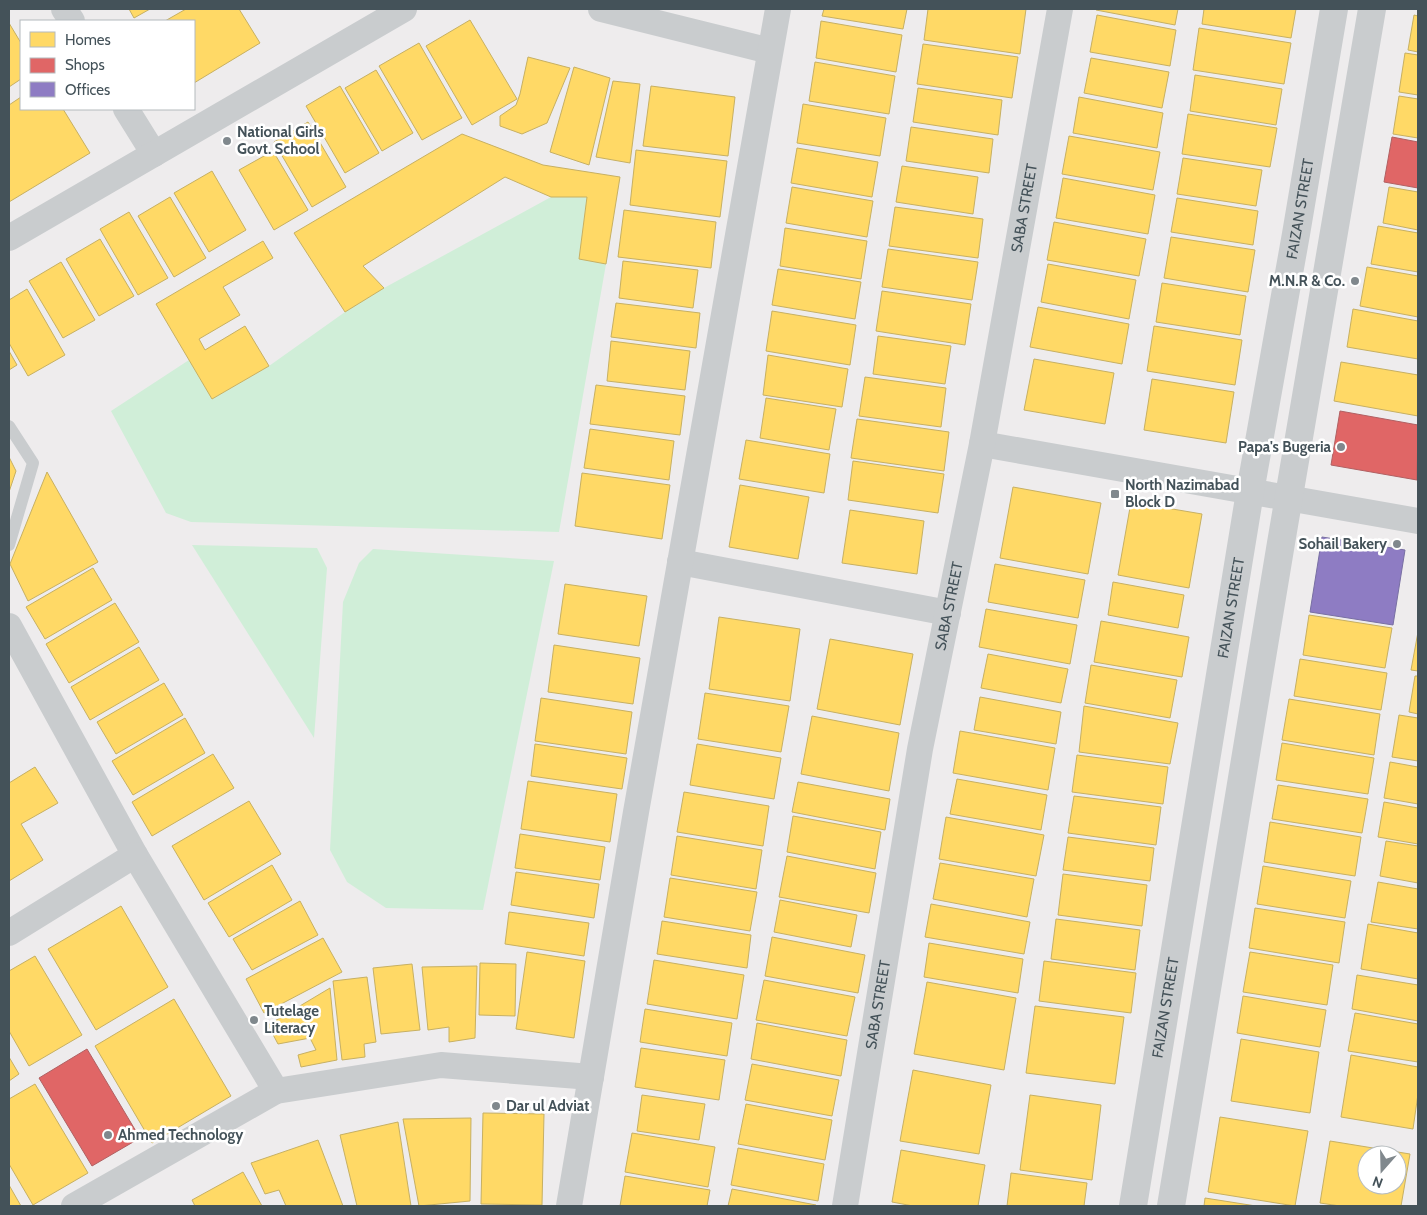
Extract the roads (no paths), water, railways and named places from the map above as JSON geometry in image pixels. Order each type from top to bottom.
[{"type":"street","points":[[64,9],[71,20]]},
{"type":"street","points":[[9,238],[404,9]]},
{"type":"street","points":[[601,9],[770,50]]},
{"type":"street","points":[[569,1206],[778,9]]},
{"type":"street","name":"SABA STREET","points":[[845,1206],[920,749],[982,444],[1060,9]]},
{"type":"street","name":"FAIZAN STREET","points":[[1133,1206],[1250,492],[1334,9]]},
{"type":"street","points":[[1171,1206],[1372,9]]},
{"type":"street","points":[[127,110],[154,154]]},
{"type":"street","points":[[982,444],[1418,521]]},
{"type":"street","points":[[680,562],[948,613]]},
{"type":"street","points":[[9,626],[135,855],[276,1091]]},
{"type":"street","points":[[9,933],[135,855]]},
{"type":"street","points":[[74,1206],[276,1091],[440,1065],[591,1076]]},
{"type":"lane","points":[[9,426],[33,463],[9,545]]},
{"type":"place","name":"National Girls Govt. School","points":[[227,141]]},
{"type":"place","name":"M.N.R & Co.","points":[[1355,281]]},
{"type":"place","name":"Papa's Bugeria","points":[[1341,447]]},
{"type":"place","name":"North Nazimabad Block D","points":[[1115,494]]},
{"type":"place","name":"Sohail Bakery","points":[[1397,544]]},
{"type":"place","name":"Tutelage Literacy","points":[[254,1020]]},
{"type":"place","name":"Dar ul Adviat","points":[[496,1106]]},
{"type":"place","name":"Ahmed Technology","points":[[108,1135]]}]
